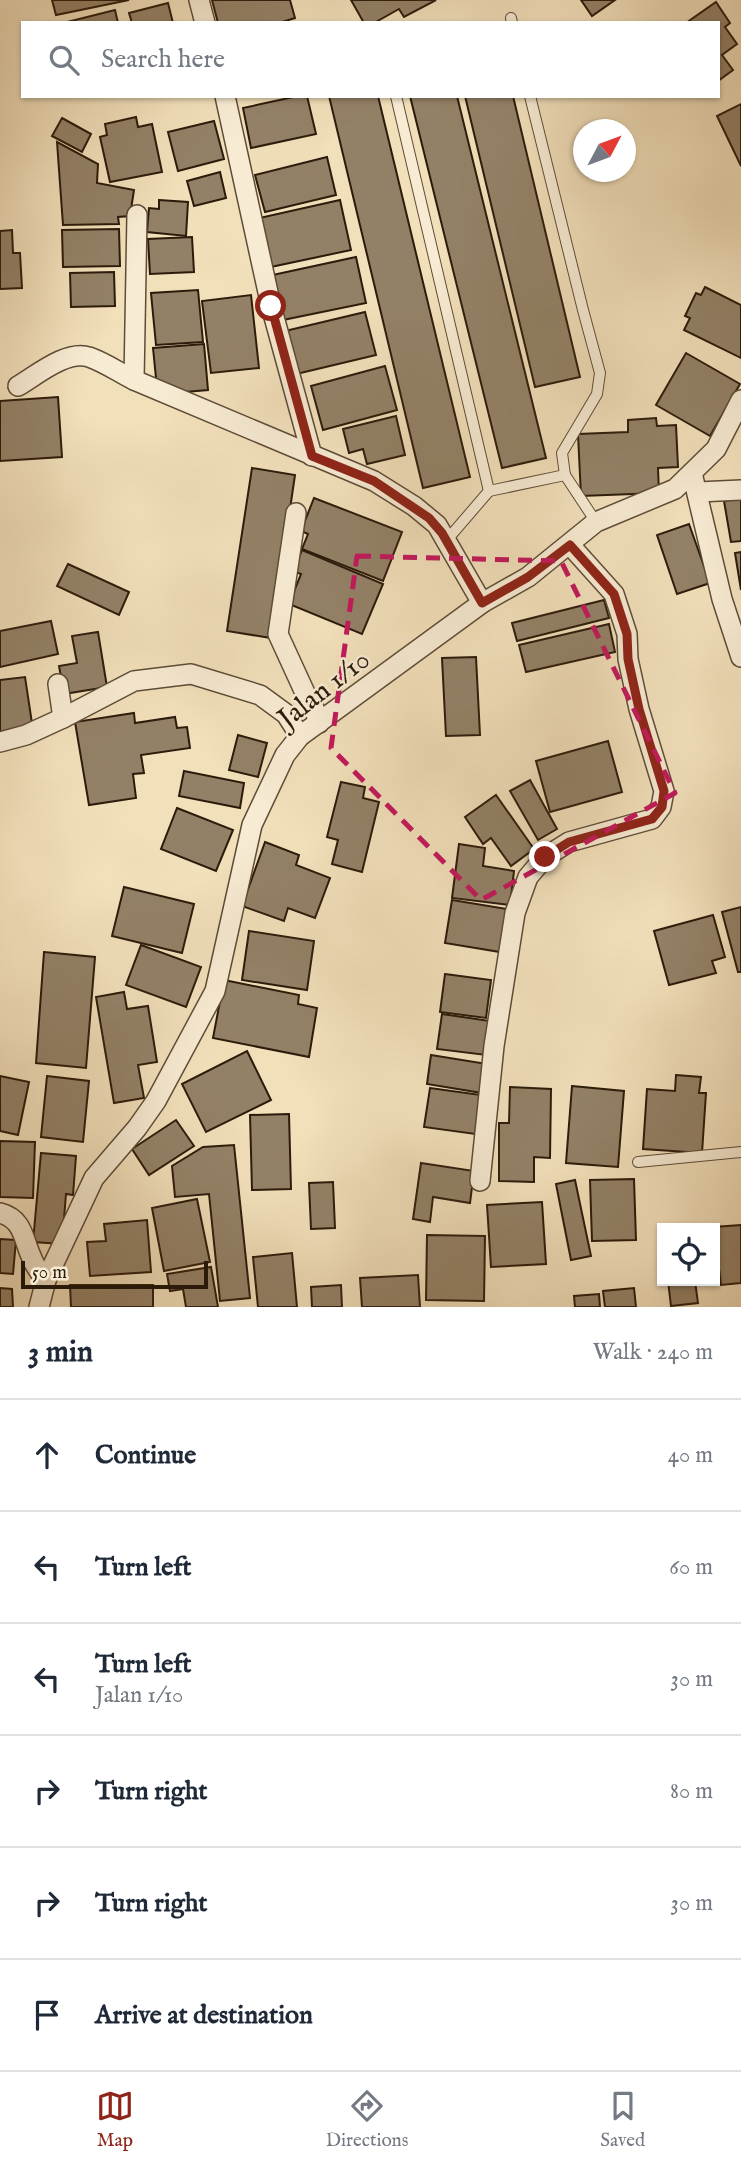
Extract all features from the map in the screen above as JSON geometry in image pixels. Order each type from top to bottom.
[{"type":"street","points":[[199,0],[204,21]]},
{"type":"street","points":[[225,98],[271,306],[312,456]]},
{"type":"street","points":[[134,380],[137,215]]},
{"type":"street","points":[[18,386],[61,361],[76,356],[88,357],[134,380],[374,481],[437,525],[482,603]]},
{"type":"street","name":"Jalan 1/10","points":[[39,1307],[46,1280],[94,1178],[137,1128],[156,1101],[215,991],[252,825],[285,755],[300,736],[482,603],[528,577],[596,522],[695,482],[716,449],[741,400]]},
{"type":"street","points":[[741,490],[695,482],[722,598],[741,657]]},
{"type":"street","points":[[296,513],[278,635],[313,705],[319,723]]},
{"type":"street","points":[[480,1181],[494,1046],[515,913],[528,877],[545,857],[569,842],[652,819],[662,807],[664,791],[639,709],[628,659],[627,634],[614,594],[570,545]]},
{"type":"street","points":[[0,742],[26,735],[134,681],[191,674],[260,695],[273,702],[286,714],[300,736]]},
{"type":"street","points":[[58,684],[63,718]]},
{"type":"street","points":[[0,1213],[9,1216],[18,1224],[25,1235],[31,1258],[46,1280]]},
{"type":"lane","points":[[396,98],[489,491]]},
{"type":"lane","points":[[531,98],[600,373],[597,394],[562,453],[565,475],[596,522]]},
{"type":"lane","points":[[446,541],[489,491],[565,475]]},
{"type":"lane","points":[[638,1162],[741,1152]]},
{"type":"highlighted area","points":[[357,556],[561,561],[675,793],[481,900],[331,748]]},
{"type":"building","points":[[52,0],[129,0],[56,15]]},
{"type":"building","points":[[212,0],[290,0],[295,18],[285,21],[217,21]]},
{"type":"building","points":[[351,0],[436,0],[404,17],[399,9],[378,21],[363,21]]},
{"type":"building","points":[[581,0],[615,0],[592,16]]},
{"type":"building","points":[[716,2],[730,23],[725,27],[737,44],[722,55],[733,70],[720,80],[720,21],[689,21]]},
{"type":"building","points":[[168,3],[172,21],[131,21],[129,13]]},
{"type":"building","points":[[115,10],[118,21],[71,21]]},
{"type":"building","points":[[289,98],[307,98],[316,134],[251,148],[243,108]]},
{"type":"building","points":[[329,98],[378,98],[470,477],[423,488]]},
{"type":"building","points":[[410,98],[457,98],[546,458],[502,468]]},
{"type":"building","points":[[465,98],[513,98],[580,377],[535,387]]},
{"type":"building","points":[[741,104],[741,166],[717,116]]},
{"type":"building","points":[[136,117],[138,127],[152,124],[162,172],[110,182],[100,137],[107,135],[105,124]]},
{"type":"building","points":[[62,118],[91,134],[82,152],[52,136]]},
{"type":"building","points":[[214,121],[224,159],[178,171],[168,132]]},
{"type":"building","points":[[57,142],[98,164],[97,183],[134,190],[130,216],[118,217],[119,224],[63,225]]},
{"type":"building","points":[[327,157],[336,195],[265,212],[255,175]]},
{"type":"building","points":[[220,172],[226,198],[194,206],[187,181]]},
{"type":"building","points":[[159,200],[188,202],[186,236],[147,232],[149,208],[159,209]]},
{"type":"building","points":[[340,200],[351,250],[266,268],[255,219]]},
{"type":"building","points":[[119,229],[120,266],[63,267],[62,230]]},
{"type":"building","points":[[12,230],[13,253],[20,253],[22,288],[0,289],[0,231]]},
{"type":"building","points":[[192,237],[194,272],[150,274],[148,239]]},
{"type":"building","points":[[356,257],[366,303],[278,321],[268,276]]},
{"type":"building","points":[[114,272],[115,306],[71,307],[70,273]]},
{"type":"building","points":[[705,287],[741,305],[741,358],[684,330],[690,318],[685,316],[696,293],[701,295]]},
{"type":"building","points":[[198,290],[203,342],[156,345],[151,293]]},
{"type":"building","points":[[251,295],[259,368],[211,373],[202,301]]},
{"type":"building","points":[[365,312],[376,355],[292,375],[281,332]]},
{"type":"building","points":[[204,344],[208,390],[173,393],[157,388],[153,348]]},
{"type":"building","points":[[686,353],[740,384],[710,436],[656,405]]},
{"type":"building","points":[[385,366],[397,410],[323,430],[311,386]]},
{"type":"building","points":[[58,397],[62,457],[0,461],[0,401]]},
{"type":"building","points":[[396,416],[405,455],[367,464],[363,449],[349,453],[343,429]]},
{"type":"building","points":[[656,418],[657,426],[676,425],[678,467],[658,468],[659,493],[581,496],[578,434],[628,432],[628,420]]},
{"type":"building","points":[[252,468],[295,475],[271,638],[227,631]]},
{"type":"building","points":[[314,498],[402,532],[383,581],[302,549],[308,534],[301,531]]},
{"type":"building","points":[[741,498],[741,541],[731,542],[724,501]]},
{"type":"building","points":[[689,524],[710,583],[677,594],[657,535]]},
{"type":"building","points":[[302,550],[383,584],[362,634],[289,604],[301,574],[293,571]]},
{"type":"building","points":[[741,552],[741,590],[735,553]]},
{"type":"building","points":[[68,564],[129,592],[119,615],[57,586]]},
{"type":"building","points":[[604,600],[609,618],[517,641],[512,623]]},
{"type":"building","points":[[51,621],[58,654],[0,667],[0,631]]},
{"type":"building","points":[[609,624],[615,652],[526,672],[519,645]]},
{"type":"building","points":[[98,632],[107,687],[64,694],[59,666],[77,663],[72,636]]},
{"type":"building","points":[[476,657],[480,735],[446,736],[442,658]]},
{"type":"building","points":[[25,677],[33,730],[0,735],[0,680]]},
{"type":"building","points":[[134,713],[135,723],[175,717],[177,728],[187,727],[190,748],[141,755],[144,773],[133,774],[136,798],[89,805],[75,722]]},
{"type":"building","points":[[238,735],[267,743],[258,777],[229,770]]},
{"type":"building","points":[[608,741],[622,792],[550,812],[536,761]]},
{"type":"building","points":[[184,771],[244,783],[240,808],[179,796]]},
{"type":"building","points":[[530,780],[557,829],[538,840],[510,791]]},
{"type":"building","points":[[341,782],[365,787],[363,798],[379,802],[362,872],[332,864],[338,840],[327,837]]},
{"type":"building","points":[[496,795],[534,849],[511,866],[491,838],[483,844],[465,817]]},
{"type":"building","points":[[177,808],[233,830],[216,871],[161,849]]},
{"type":"building","points":[[265,842],[299,855],[296,865],[330,878],[315,918],[288,908],[284,921],[242,906]]},
{"type":"building","points":[[459,844],[485,848],[483,866],[514,871],[510,905],[452,898]]},
{"type":"building","points":[[124,887],[194,904],[182,953],[112,936]]},
{"type":"building","points":[[452,900],[507,909],[500,952],[445,943]]},
{"type":"building","points":[[741,907],[741,972],[738,972],[722,912]]},
{"type":"building","points":[[713,915],[725,957],[712,961],[716,973],[669,985],[654,931]]},
{"type":"building","points":[[249,931],[314,941],[307,990],[242,980]]},
{"type":"building","points":[[141,945],[201,967],[186,1007],[126,985]]},
{"type":"building","points":[[44,952],[95,957],[86,1068],[36,1063]]},
{"type":"building","points":[[445,974],[491,980],[486,1018],[440,1012]]},
{"type":"building","points":[[224,980],[299,995],[298,1004],[317,1008],[309,1057],[213,1038]]},
{"type":"building","points":[[124,992],[127,1009],[148,1006],[157,1062],[138,1065],[144,1098],[114,1103],[96,997]]},
{"type":"building","points":[[442,1014],[490,1021],[486,1055],[437,1049]]},
{"type":"building","points":[[247,1051],[271,1100],[206,1132],[182,1084]]},
{"type":"building","points":[[431,1055],[487,1064],[482,1093],[427,1084]]},
{"type":"building","points":[[676,1075],[701,1077],[699,1093],[706,1093],[702,1153],[643,1149],[647,1089],[675,1091]]},
{"type":"building","points":[[0,1076],[29,1082],[18,1135],[0,1131]]},
{"type":"building","points":[[47,1076],[89,1081],[83,1142],[41,1137]]},
{"type":"building","points":[[572,1086],[624,1091],[618,1167],[566,1163]]},
{"type":"building","points":[[510,1087],[551,1089],[550,1158],[534,1157],[534,1182],[499,1181],[499,1123],[509,1123]]},
{"type":"building","points":[[430,1088],[481,1095],[475,1134],[424,1127]]},
{"type":"building","points":[[289,1114],[291,1189],[252,1190],[250,1115]]},
{"type":"building","points":[[176,1120],[194,1146],[149,1175],[132,1149]]},
{"type":"building","points":[[0,1141],[35,1142],[33,1198],[0,1197]]},
{"type":"building","points":[[234,1145],[250,1298],[220,1301],[209,1194],[175,1197],[172,1166],[203,1147]]},
{"type":"building","points":[[41,1153],[76,1156],[73,1195],[66,1194],[62,1244],[33,1242]]},
{"type":"building","points":[[421,1163],[474,1171],[470,1203],[433,1197],[430,1222],[413,1219]]},
{"type":"building","points":[[634,1179],[636,1240],[592,1241],[590,1180]]},
{"type":"building","points":[[575,1180],[591,1256],[571,1260],[556,1184]]},
{"type":"building","points":[[333,1182],[335,1228],[311,1229],[309,1183]]},
{"type":"building","points":[[197,1199],[210,1262],[164,1271],[152,1208]]},
{"type":"building","points":[[542,1202],[546,1264],[491,1267],[487,1205]]},
{"type":"building","points":[[147,1220],[151,1272],[90,1276],[87,1242],[106,1241],[104,1224]]},
{"type":"building","points":[[741,1225],[741,1283],[721,1285],[720,1227]]},
{"type":"building","points":[[427,1235],[485,1236],[484,1301],[426,1300]]},
{"type":"building","points":[[0,1239],[16,1240],[13,1274],[0,1273]]},
{"type":"building","points":[[292,1253],[297,1307],[258,1307],[253,1257]]},
{"type":"building","points":[[211,1267],[218,1307],[186,1307],[183,1289],[170,1291],[167,1274]]},
{"type":"building","points":[[418,1275],[420,1307],[362,1307],[360,1278]]},
{"type":"building","points":[[70,1285],[153,1285],[153,1307],[71,1307]]},
{"type":"building","points":[[341,1285],[342,1307],[312,1307],[311,1287]]},
{"type":"building","points":[[669,1286],[696,1286],[698,1303],[671,1306]]},
{"type":"building","points":[[0,1288],[12,1289],[13,1307],[0,1307]]},
{"type":"building","points":[[634,1288],[636,1307],[605,1307],[603,1291]]},
{"type":"building","points":[[599,1294],[600,1307],[575,1307],[574,1296]]},
{"type":"route","points":[[271,306],[312,456],[374,481],[429,518],[442,533],[482,603],[528,577],[570,545],[614,594],[627,634],[628,659],[639,709],[664,791],[662,807],[652,819],[569,842],[545,857]]}]
